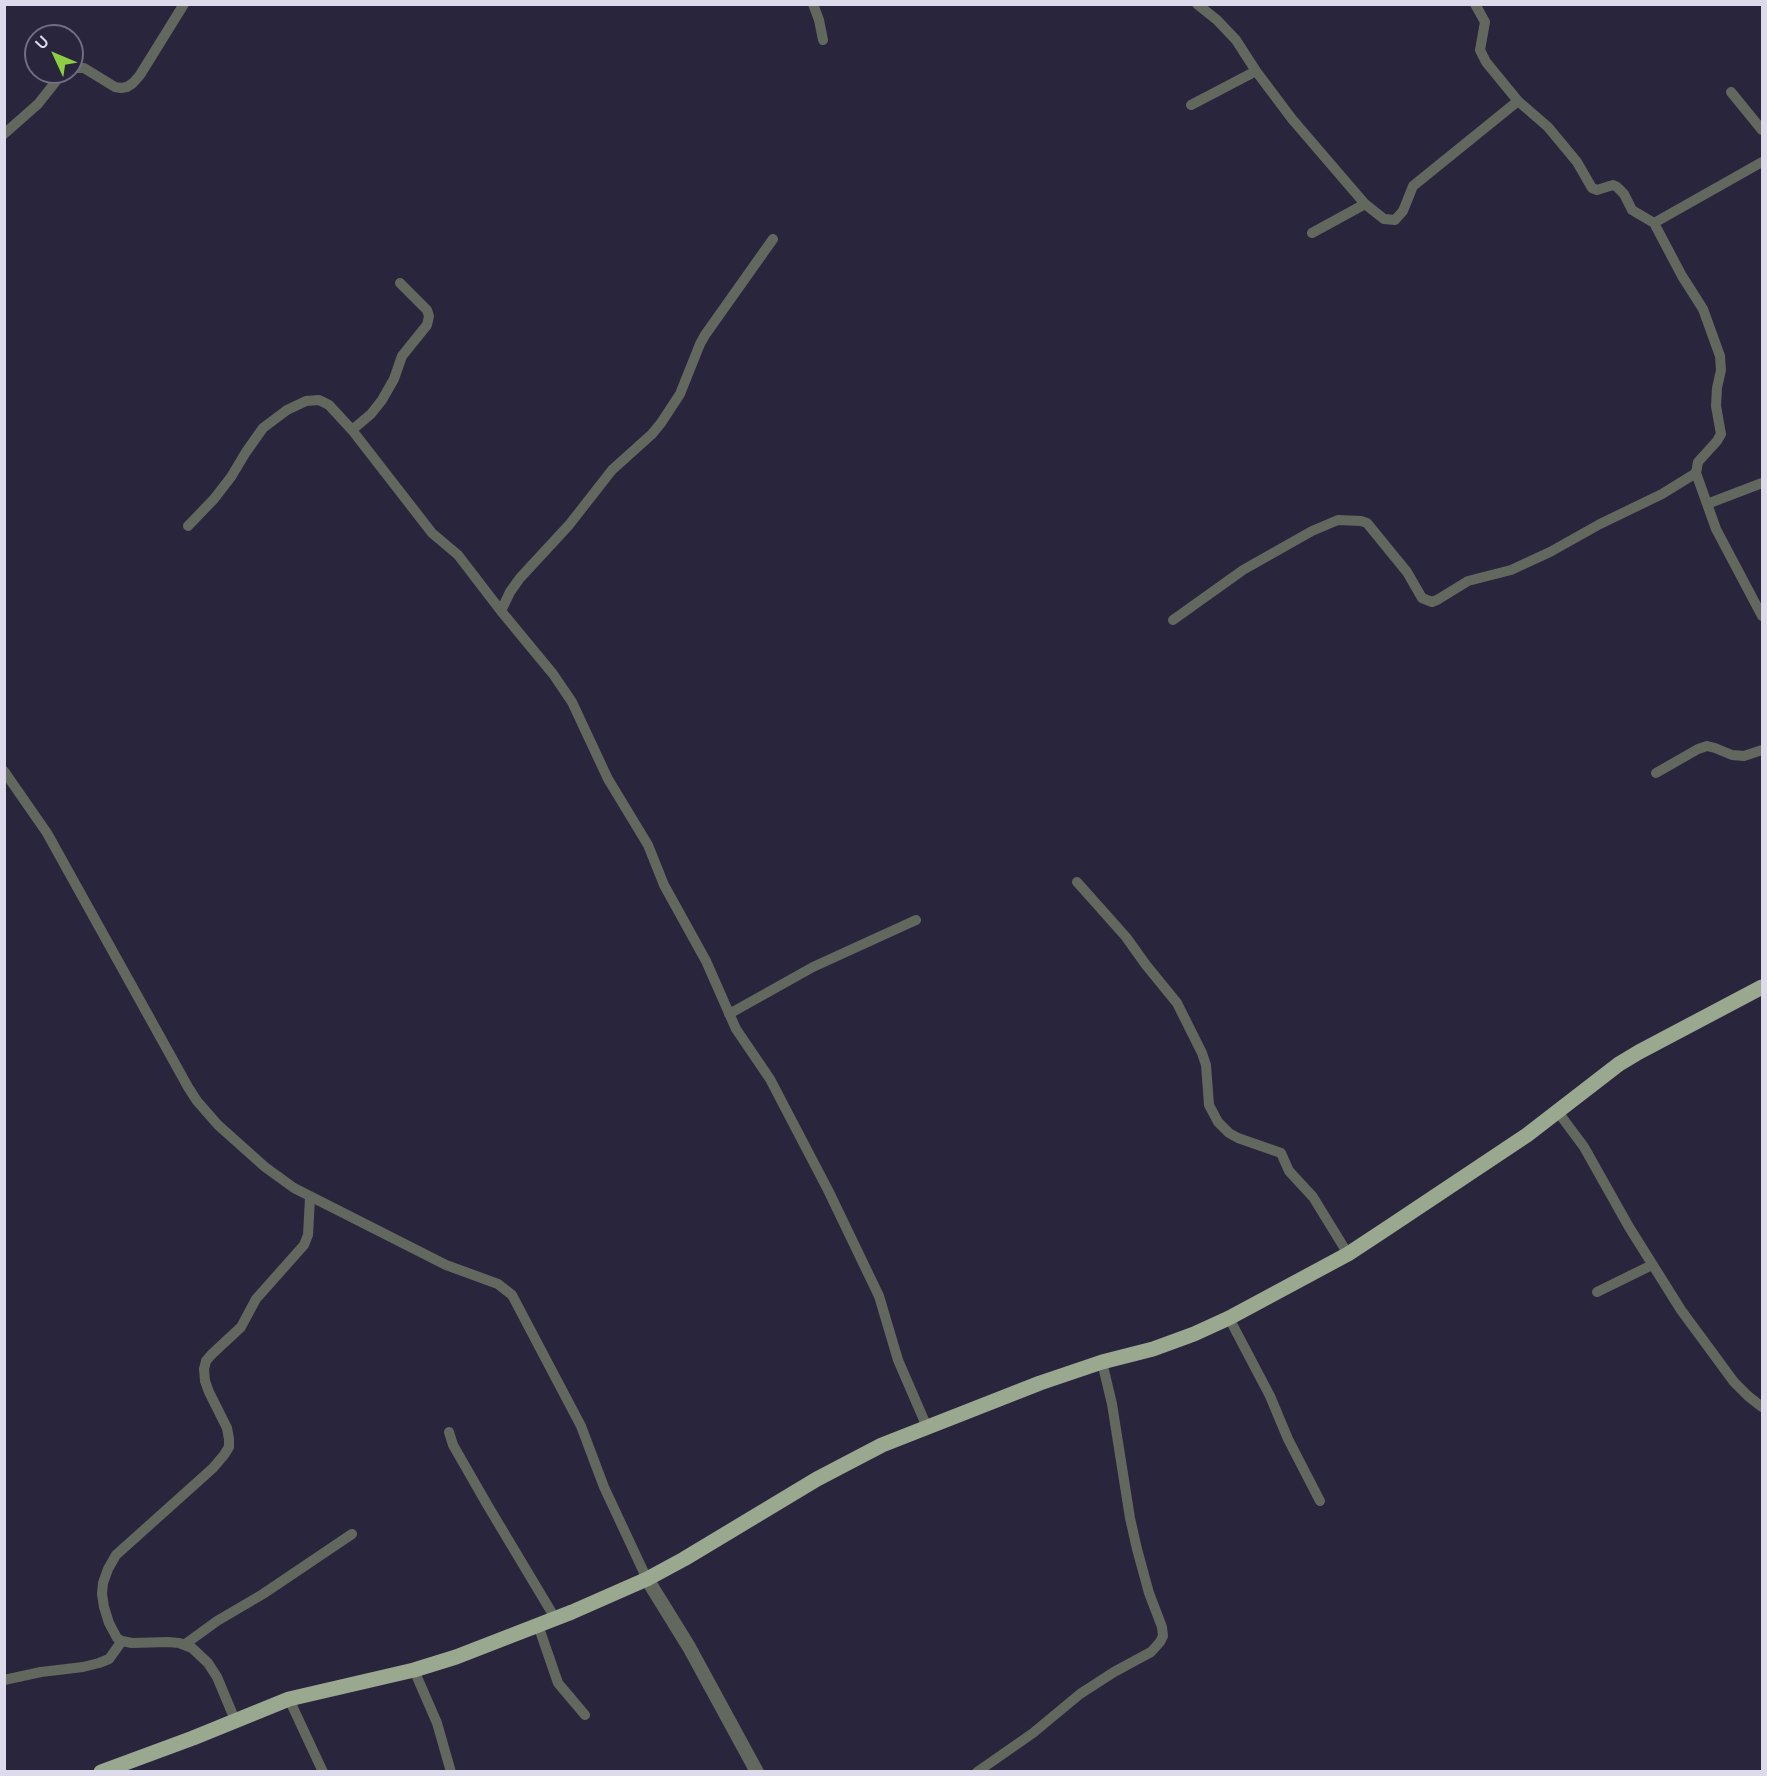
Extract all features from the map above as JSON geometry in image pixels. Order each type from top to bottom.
[{"type":"main road","points":[[101,1772],[129,1767],[289,1699],[414,1670],[555,1618],[647,1579],[860,1456],[1040,1383],[1194,1334],[1348,1254],[1500,1154],[1619,1064],[1762,987]]},
{"type":"street","points":[[84,68],[115,87],[121,88],[134,83],[184,4]]},
{"type":"street","points":[[813,4],[823,40]]},
{"type":"street","points":[[1197,4],[1217,20],[1236,40],[1292,120],[1365,204],[1384,219],[1395,220],[1403,211],[1413,186],[1518,101]]},
{"type":"street","points":[[1475,4],[1485,22],[1480,50],[1486,62],[1518,101],[1548,127],[1577,162],[1592,188],[1597,190],[1613,185],[1617,187],[1624,194],[1632,210],[1654,223],[1702,309],[1720,356],[1721,370],[1716,406],[1721,434],[1718,441],[1698,462],[1696,473],[1716,529],[1762,616]]},
{"type":"street","points":[[1191,105],[1256,71]]},
{"type":"street","points":[[4,134],[38,104],[54,84]]},
{"type":"street","points":[[1731,92],[1762,130]]},
{"type":"street","points":[[1654,223],[1762,162]]},
{"type":"street","points":[[1312,233],[1365,204]]},
{"type":"street","points":[[501,611],[520,578],[576,517],[612,470],[661,423],[680,394],[705,335],[773,239]]},
{"type":"street","points":[[352,430],[371,414],[382,400],[394,379],[402,356],[427,325],[428,310],[400,283]]},
{"type":"street","points":[[188,526],[231,477],[263,428],[287,410],[306,401],[319,400],[329,405],[352,430],[432,533],[458,555],[553,674],[572,702],[608,779],[648,845],[664,885],[706,961],[736,1029],[770,1079],[828,1190],[884,1308],[896,1354],[927,1427]]},
{"type":"street","points":[[1173,620],[1243,570],[1312,531],[1338,520],[1367,523],[1407,572],[1422,598],[1432,602],[1468,580],[1511,570],[1550,552],[1662,494],[1696,473]]},
{"type":"street","points":[[1707,504],[1762,483]]},
{"type":"street","points":[[1656,773],[1707,746],[1732,755],[1744,756],[1762,750]]},
{"type":"street","points":[[4,771],[47,833],[197,1101],[218,1125],[265,1167],[310,1198],[446,1265],[498,1284],[508,1290],[581,1426],[607,1495],[647,1579],[689,1647],[757,1772]]},
{"type":"street","points":[[1077,882],[1126,938],[1177,1003],[1202,1053],[1206,1065],[1209,1105],[1218,1122],[1238,1138],[1281,1153],[1289,1171],[1313,1197],[1348,1254]]},
{"type":"street","points":[[729,1014],[813,967],[916,920]]},
{"type":"street","points":[[1558,1112],[1590,1156],[1629,1227],[1681,1310],[1734,1382],[1762,1407]]},
{"type":"street","points":[[235,1720],[217,1677],[208,1663],[192,1648],[168,1642],[132,1643],[117,1638],[109,1623],[102,1594],[103,1583],[116,1556],[224,1455],[229,1447],[230,1439],[227,1428],[205,1381],[206,1361],[241,1327],[256,1299],[304,1245],[308,1235],[310,1198]]},
{"type":"street","points":[[1597,1292],[1652,1265]]},
{"type":"street","points":[[1229,1317],[1270,1396],[1288,1439],[1320,1502]]},
{"type":"street","points":[[977,1772],[1033,1734],[1080,1694],[1151,1652],[1163,1636],[1162,1627],[1149,1593],[1130,1518],[1112,1404],[1102,1362]]},
{"type":"street","points":[[449,1432],[453,1445],[555,1618]]},
{"type":"street","points":[[184,1645],[217,1621],[263,1594],[352,1534]]},
{"type":"street","points":[[537,1625],[558,1683],[585,1715]]},
{"type":"street","points":[[4,1680],[99,1663],[109,1659],[122,1641]]},
{"type":"street","points":[[414,1670],[437,1723],[452,1772]]},
{"type":"street","points":[[289,1699],[323,1772]]}]
